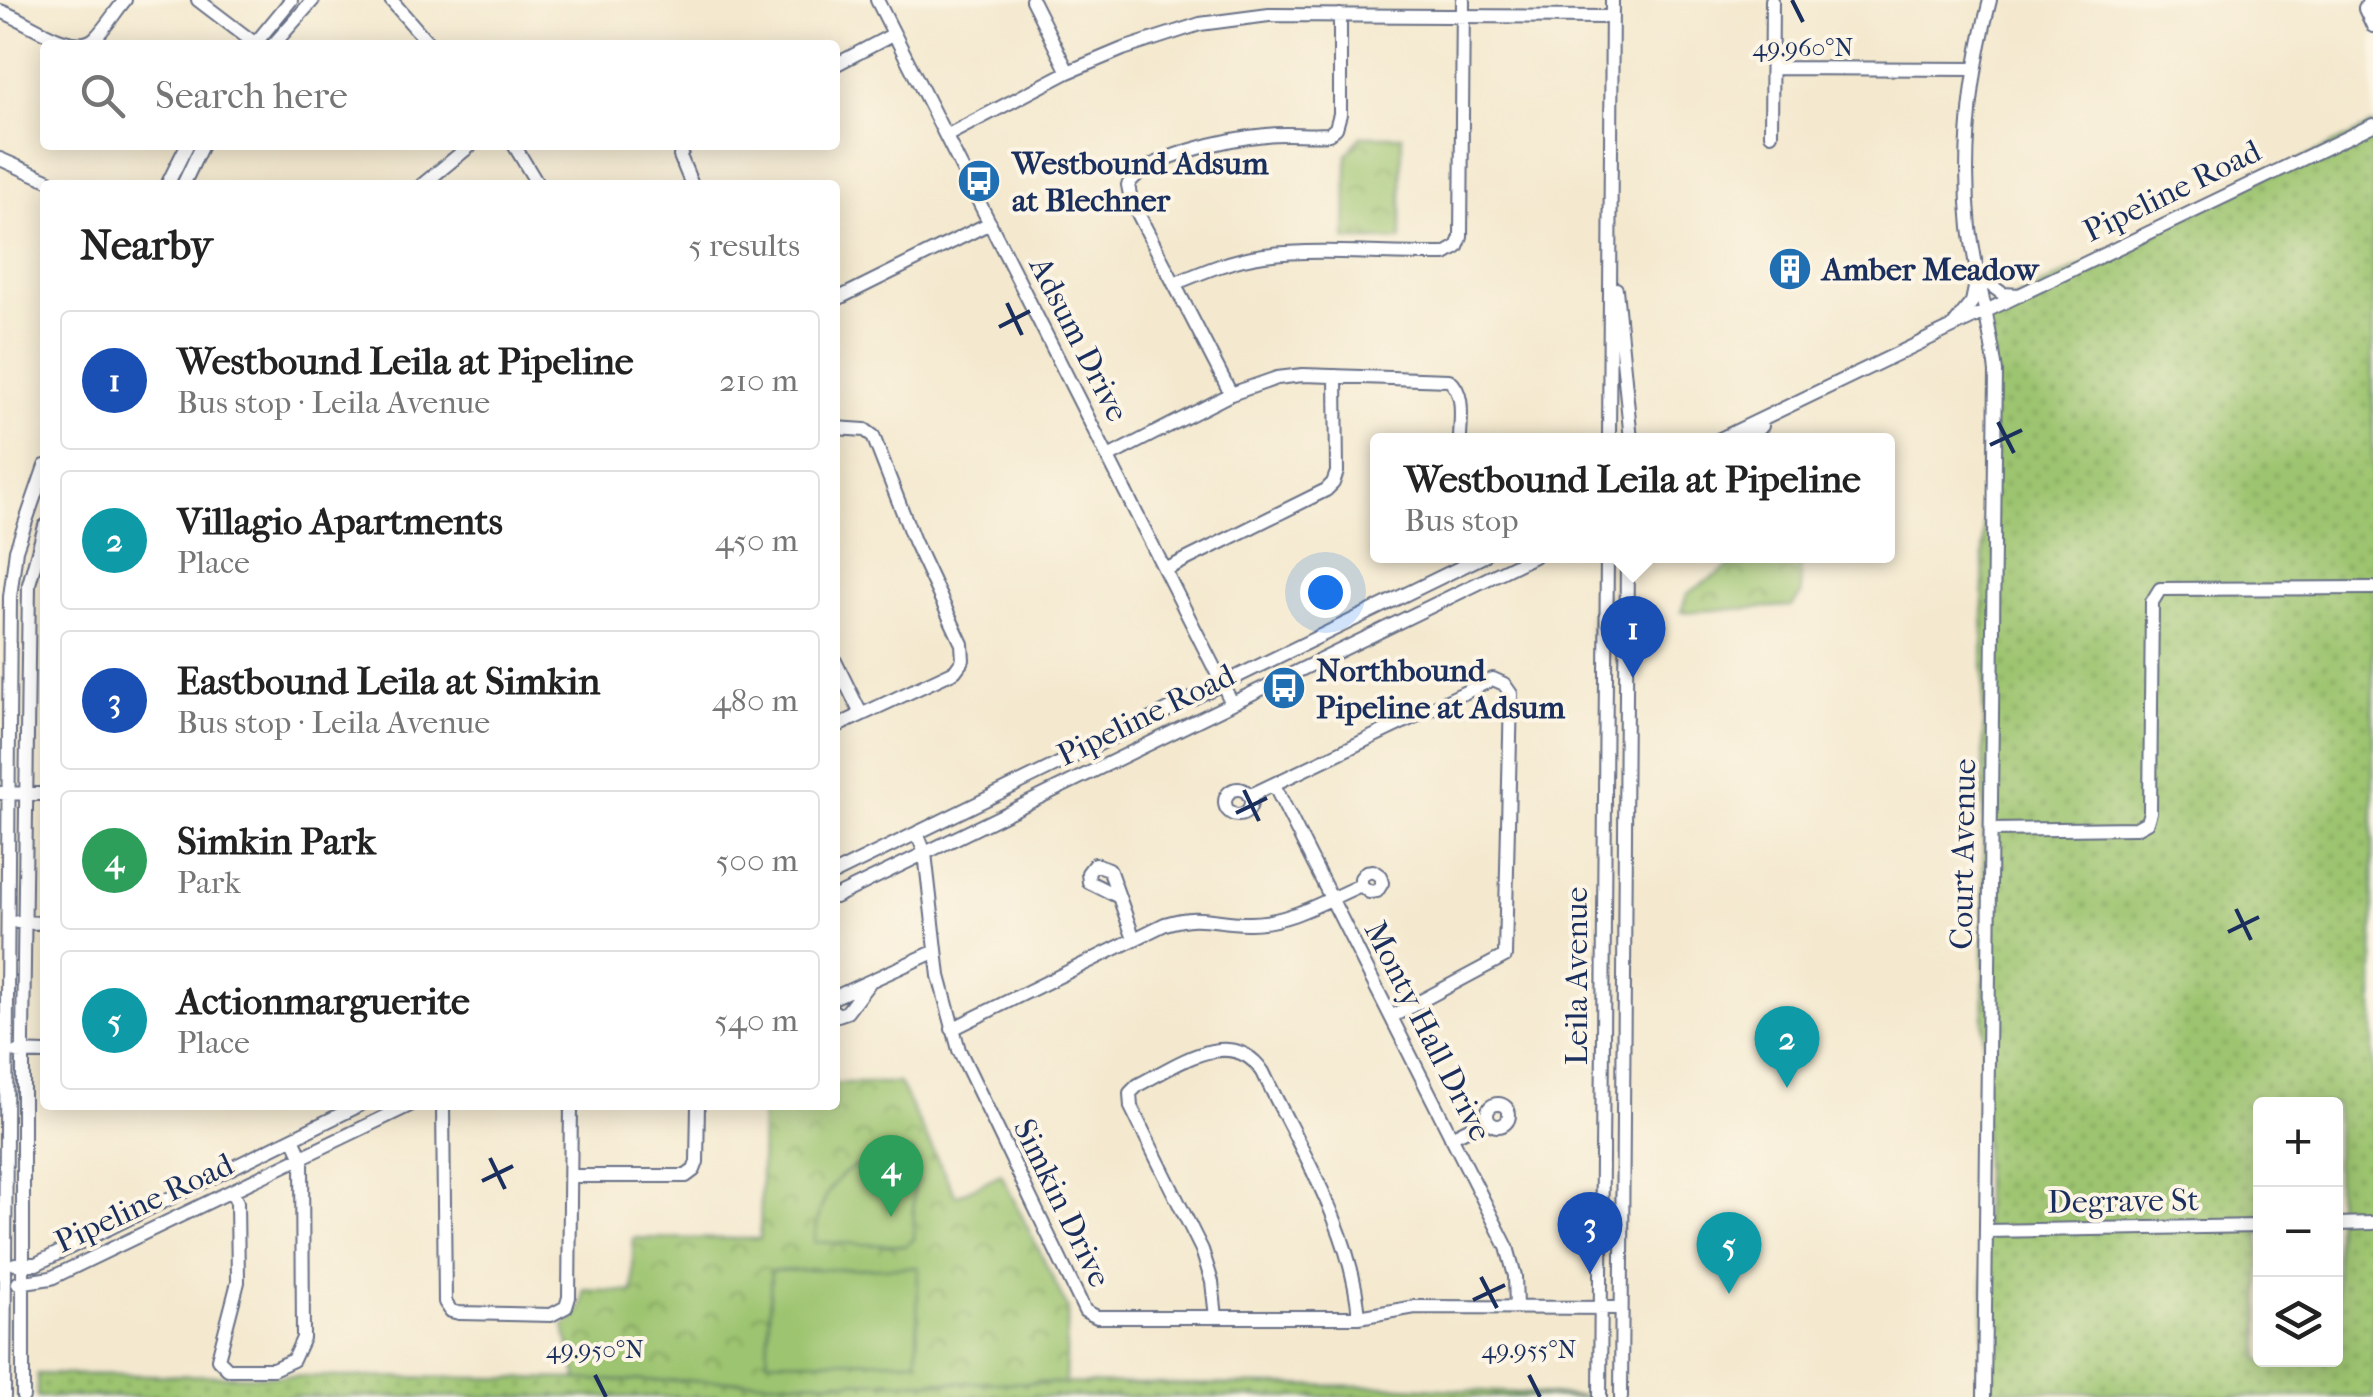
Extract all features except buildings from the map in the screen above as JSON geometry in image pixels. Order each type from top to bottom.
[{"type":"street","points":[[92,40],[124,0]]},
{"type":"street","points":[[198,0],[250,40]]},
{"type":"street","points":[[258,40],[291,0]]},
{"type":"street","points":[[277,40],[313,0]]},
{"type":"street","points":[[391,0],[426,40]]},
{"type":"street","name":"Adsum Drive","points":[[877,0],[1232,703]]},
{"type":"street","points":[[1032,0],[1068,72]]},
{"type":"street","points":[[1609,433],[1612,0]]},
{"type":"street","points":[[1771,134],[1772,0]]},
{"type":"street","name":"Court Avenue","points":[[1984,1397],[1996,372],[1970,230],[1969,190],[1974,69],[1990,0]]},
{"type":"street","points":[[2370,0],[2365,9],[2373,26]]},
{"type":"street","points":[[946,136],[1068,72],[1200,24],[1269,15],[1463,7],[1612,17]]},
{"type":"street","points":[[1174,284],[1224,264],[1264,255],[1445,254],[1458,247],[1463,7]]},
{"type":"street","points":[[0,11],[63,40]]},
{"type":"street","points":[[1231,394],[1131,200],[1128,185],[1144,169],[1199,148],[1267,134],[1329,134],[1336,128],[1340,114],[1340,15]]},
{"type":"street","points":[[840,61],[894,34]]},
{"type":"street","points":[[1772,68],[1974,69]]},
{"type":"street","name":"Pipeline Road","points":[[1734,433],[2373,125]]},
{"type":"street","points":[[170,180],[184,150]]},
{"type":"street","points":[[185,180],[200,150]]},
{"type":"street","points":[[428,180],[464,150]]},
{"type":"street","points":[[517,150],[535,180]]},
{"type":"street","points":[[682,150],[680,156],[690,180]]},
{"type":"street","points":[[0,158],[47,180]]},
{"type":"street","points":[[840,298],[990,223]]},
{"type":"street","points":[[1610,247],[1630,433]]},
{"type":"street","points":[[1952,328],[1972,302],[1978,276],[2003,294],[2021,295]]},
{"type":"street","points":[[1165,570],[1333,483],[1337,472],[1336,376]]},
{"type":"street","points":[[1108,458],[1231,394],[1277,378],[1449,380],[1460,396],[1460,433]]},
{"type":"street","name":"Pipeline Road","points":[[1753,433],[1780,413]]},
{"type":"street","points":[[840,428],[866,430],[873,436],[914,541],[962,644],[963,660],[955,670],[840,724]]},
{"type":"street","points":[[4,1397],[5,664],[16,550],[40,480]]},
{"type":"street","points":[[23,1397],[28,662],[30,584],[40,545]]},
{"type":"street","name":"Pipeline Road","points":[[840,871],[1465,563]]},
{"type":"street","points":[[1476,563],[1480,582]]},
{"type":"street","name":"Pipeline Road","points":[[840,895],[1519,563]]},
{"type":"street","name":"Leila Avenue","points":[[1600,1397],[1605,563]]},
{"type":"street","name":"Leila Avenue","points":[[1620,1397],[1627,563]]},
{"type":"street","points":[[1991,830],[2136,828],[2147,822],[2152,602],[2160,589],[2373,588]]},
{"type":"street","points":[[5,664],[28,662]]},
{"type":"street","points":[[840,671],[861,714]]},
{"type":"street","points":[[1249,796],[1493,679],[1504,684],[1510,694],[1505,956],[1391,1016]]},
{"type":"street","name":"Monty Hall Drive","points":[[1274,785],[1507,1247],[1515,1276],[1516,1306]]},
{"type":"street","points":[[5,793],[40,794]]},
{"type":"street","name":"Simkin Drive","points":[[917,833],[925,853],[942,998],[952,1029],[974,1087],[1085,1312],[1097,1316],[1359,1317],[1416,1306],[1621,1308]]},
{"type":"street","points":[[952,1029],[1185,918],[1246,924],[1280,920],[1361,885]]},
{"type":"street","points":[[1119,897],[1134,939]]},
{"type":"street","points":[[4,921],[40,922]]},
{"type":"street","points":[[840,994],[936,951]]},
{"type":"street","points":[[840,1014],[847,1012],[861,989],[874,978]]},
{"type":"street","points":[[1216,1316],[1208,1267],[1131,1107],[1130,1093],[1138,1085],[1206,1052],[1231,1048],[1244,1052],[1263,1072],[1339,1231],[1352,1268],[1359,1317]]},
{"type":"street","points":[[3,1050],[40,1053]]},
{"type":"street","name":"Pipeline Road","points":[[6,1264],[36,1264],[350,1110]]},
{"type":"street","points":[[444,1110],[442,1294],[450,1311],[551,1315],[566,1307],[571,1110]]},
{"type":"street","points":[[572,1176],[686,1176],[697,1162],[698,1110]]},
{"type":"street","name":"Pipeline Road","points":[[5,1283],[51,1278],[302,1158],[380,1111]]},
{"type":"street","points":[[1451,1138],[1487,1120]]},
{"type":"street","points":[[232,1192],[237,1202],[238,1282],[218,1359],[228,1370],[273,1369],[293,1360],[303,1338],[302,1158],[293,1138]]},
{"type":"street","points":[[4,1182],[23,1182]]},
{"type":"street","points":[[2343,1224],[2373,1223]]},
{"type":"street","name":"Degrave St","points":[[1986,1231],[2253,1226]]},
{"type":"green space","points":[[2373,125],[2373,1397],[1984,1390],[1983,314]]},
{"type":"green space","points":[[1361,136],[1402,136],[1401,240],[1346,240],[1347,154]]},
{"type":"green space","points":[[1735,563],[1800,563],[1801,595],[1792,606],[1681,612],[1687,594]]},
{"type":"green space","points":[[840,1083],[899,1083],[956,1196],[1001,1174],[1068,1309],[1065,1383],[578,1380],[564,1326],[579,1311],[584,1290],[633,1292],[633,1238],[760,1239],[762,1110],[840,1110]]},
{"type":"green space","points":[[897,1151],[913,1152],[914,1239],[906,1246],[814,1242],[822,1205],[837,1180],[861,1163]]},
{"type":"green space","points":[[918,1267],[917,1361],[767,1360],[771,1271]]},
{"type":"green space","points":[[37,1374],[1382,1386],[1595,1397],[37,1397]]},
{"type":"place","name":"Westbound Adsum at Blechner","points":[[979,181]]},
{"type":"place","name":"Amber Meadow","points":[[1790,269]]},
{"type":"place","name":"Westbound Leila at Pipeline","points":[[1633,678]]},
{"type":"place","name":"Northbound Pipeline at Adsum","points":[[1284,688]]},
{"type":"place","name":"Villagio Apartments","points":[[1787,1088]]},
{"type":"place","name":"Simkin Park","points":[[891,1217]]},
{"type":"place","name":"Eastbound Leila at Simkin","points":[[1590,1274]]},
{"type":"place","name":"Actionmarguerite","points":[[1729,1294]]}]
